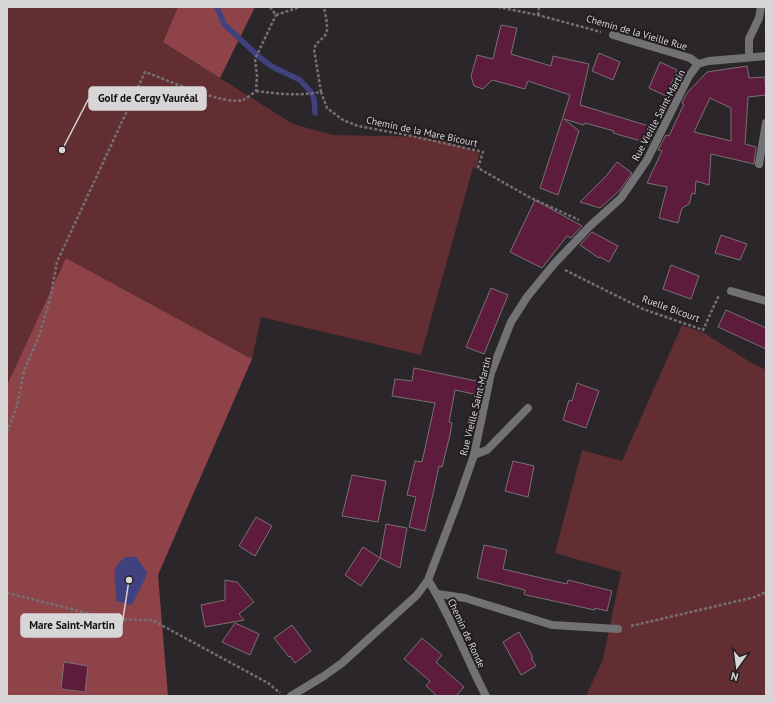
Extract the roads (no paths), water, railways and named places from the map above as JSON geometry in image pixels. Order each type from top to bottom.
[{"type":"street","points":[[749,57],[749,38],[759,18],[761,7]]},
{"type":"street","name":"Chemin de la Vieille Rue","points":[[613,35],[690,58],[698,64]]},
{"type":"street","name":"Rue Vieille Saint-Martin","points":[[291,696],[342,663],[416,595],[428,580],[456,508],[474,455],[491,373],[511,322],[527,297],[554,264],[590,226],[620,198],[647,160],[689,76],[698,64],[709,61],[766,56]]},
{"type":"street","points":[[759,164],[766,123]]},
{"type":"street","points":[[731,291],[766,301]]},
{"type":"street","points":[[474,455],[487,450],[528,408]]},
{"type":"street","name":"Chemin de Ronde","points":[[428,580],[438,594],[486,696]]},
{"type":"street","points":[[438,594],[465,598],[552,625],[618,629]]},
{"type":"waterway","points":[[217,7],[224,24],[257,55],[271,66],[300,80],[311,92],[314,99],[315,113]]},
{"type":"place","name":"Golf de Cergy Vauréal","points":[[62,150]]},
{"type":"place","name":"Mare Saint-Martin","points":[[129,580]]}]
